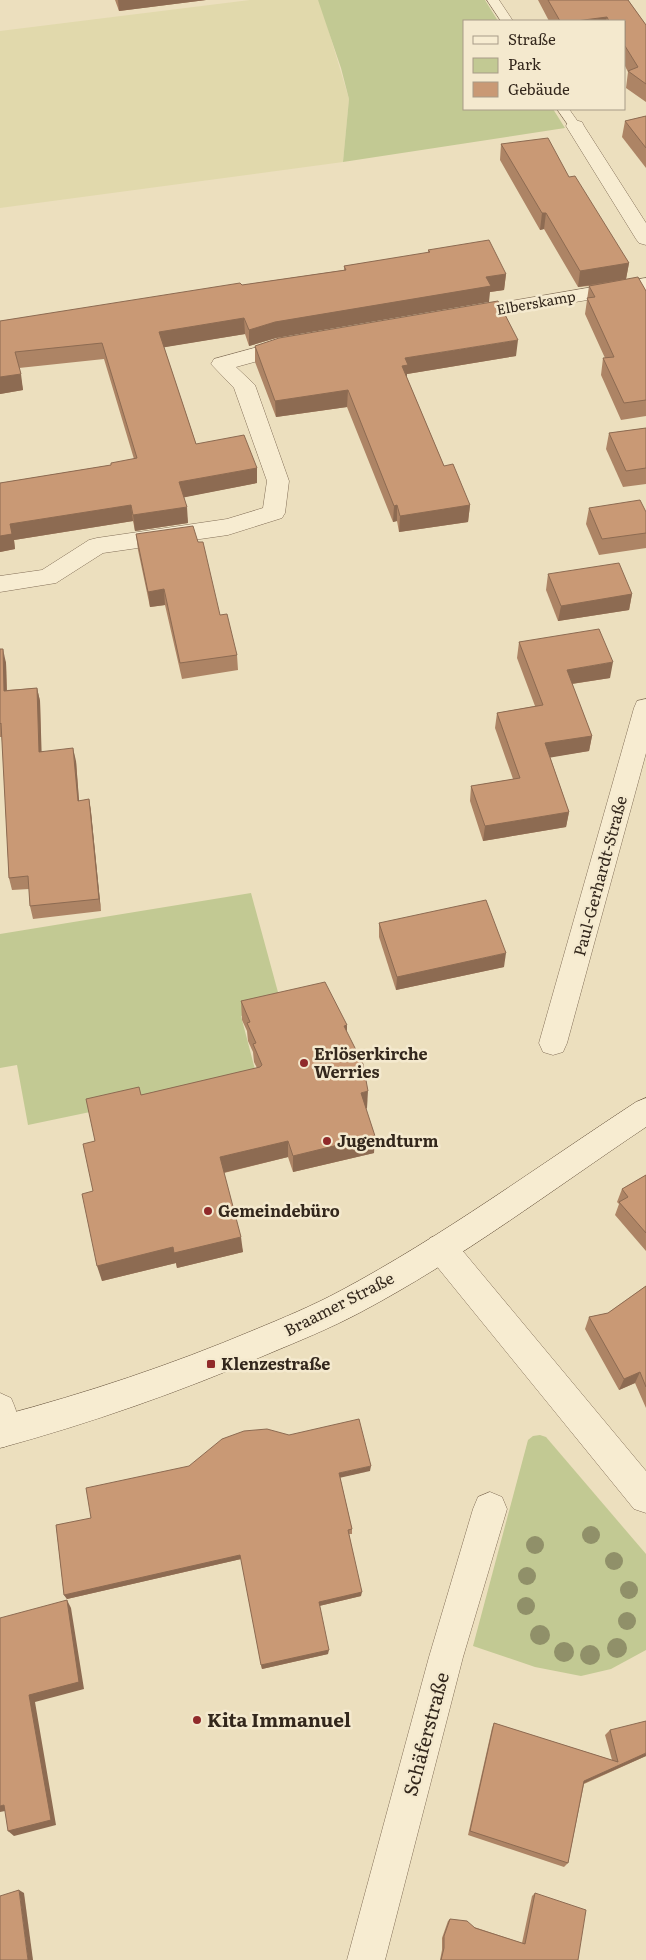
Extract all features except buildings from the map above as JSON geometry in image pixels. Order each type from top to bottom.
[{"type":"street","points":[[575,126],[646,238]]},
{"type":"street","name":"Elberskamp","points":[[442,319],[646,284]]},
{"type":"street","points":[[0,584],[48,577],[97,546],[228,528],[274,513],[278,481],[264,440],[244,385],[220,364],[276,348],[306,342]]},
{"type":"street","name":"Paul-Gerhardt-Straße","points":[[554,1043],[646,708]]},
{"type":"street","name":"Braamer Straße","points":[[1,1424],[125,1395],[211,1364],[324,1315],[360,1297],[441,1248],[646,1111]]},
{"type":"street","points":[[441,1248],[646,1497]]},
{"type":"street","name":"Schäferstraße","points":[[366,1960],[446,1657],[490,1509]]},
{"type":"lane","points":[[493,0],[506,20]]},
{"type":"lane","points":[[564,110],[575,126]]},
{"type":"shaded area","points":[[250,0],[318,0],[321,5],[349,99],[343,162],[0,208],[0,31]]},
{"type":"green space","points":[[318,0],[485,0],[497,20],[463,20],[463,110],[554,110],[565,128],[343,162],[349,99],[341,68]]},
{"type":"green space","points":[[251,893],[282,1007],[241,1016],[257,1077],[28,1125],[17,1065],[0,1068],[0,934]]},
{"type":"green space","points":[[540,1435],[546,1437],[646,1554],[646,1650],[611,1669],[581,1676],[535,1667],[473,1646],[528,1440],[533,1436]]},
{"type":"place","name":"Erlöserkirche Werries","points":[[304,1063]]},
{"type":"place","name":"Jugendturm","points":[[327,1141]]},
{"type":"place","name":"Gemeindebüro","points":[[208,1211]]},
{"type":"place","name":"Klenzestraße","points":[[211,1364]]},
{"type":"place","name":"Kita Immanuel","points":[[197,1720]]}]
